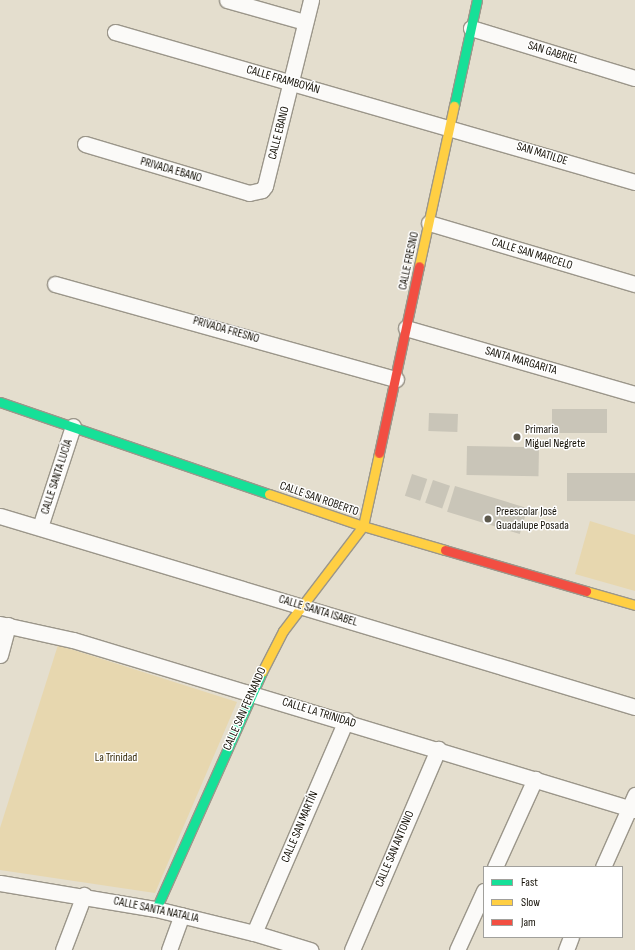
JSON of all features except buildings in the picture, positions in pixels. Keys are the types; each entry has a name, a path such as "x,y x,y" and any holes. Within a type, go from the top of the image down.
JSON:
{"street":[{"path":"227,0 305,22 311,0"},
{"name":"CALLE FRESNO","path":"363,526 477,0"},
{"name":"CALLE EBANO","path":"257,193 266,186 292,82 305,22"},
{"name":"SAN GABRIEL","path":"471,28 635,78"},
{"name":"CALLE FRAMBOYÁN","path":"115,32 450,127"},
{"name":"SAN MATILDE","path":"450,127 635,182"},
{"name":"PRIVADA EBANO","path":"85,144 249,193 257,193"},
{"name":"CALLE SAN MARCELO","path":"429,223 635,284"},
{"name":"PRIVADA FRESNO","path":"55,284 396,379"},
{"name":"SANTA MARGARITA","path":"406,328 635,394"},
{"name":"CALLE SAN ROBERTO","path":"0,402 363,526 635,606"},
{"name":"CALLE SANTA LUCÍA","path":"40,527 73,426"},
{"name":"CALLE SANTA ISABEL","path":"0,516 635,707"},
{"name":"CALLE SAN FERNANDO","path":"156,909 252,693 277,643 302,606 363,526"},
{"path":"0,655 4,625"},
{"name":"CALLE LA TRINIDAD","path":"4,625 73,640 346,720 535,779 633,804"},
{"name":"CALLE SAN MARTÍN","path":"254,933 346,720"},
{"name":"CALLE SAN ANTONIO","path":"352,950 438,749"},
{"path":"495,866 535,779"},
{"path":"603,866 633,804"},
{"name":"CALLE SANTA NATALIA","path":"0,883 84,895 156,909 254,933 272,944 310,950"},
{"path":"457,950 483,893"},
{"path":"62,950 84,895"},
{"path":"169,950 182,915"},
{"path":"566,950 572,938"}],"green space":[{"path":"590,521 635,535 635,591 575,574"},
{"name":"La Trinidad","path":"58,645 237,702 155,893 0,870 0,828"}],"traffic: fast":[{"path":"454,106 477,0"},
{"path":"0,402 269,494"},
{"path":"156,909 262,672"}],"traffic: slow":[{"path":"419,266 454,106"},
{"path":"262,672 283,631 363,526 379,453"},
{"path":"269,494 363,526 445,550"},
{"path":"586,591 635,605"}],"traffic: jam":[{"path":"379,453 419,266"},
{"path":"445,550 586,591"}],"place":[{"name":"Primaria Miguel Negrete","path":"517,437"},
{"name":"Preescolar José Guadalupe Posada","path":"488,519"}]}
